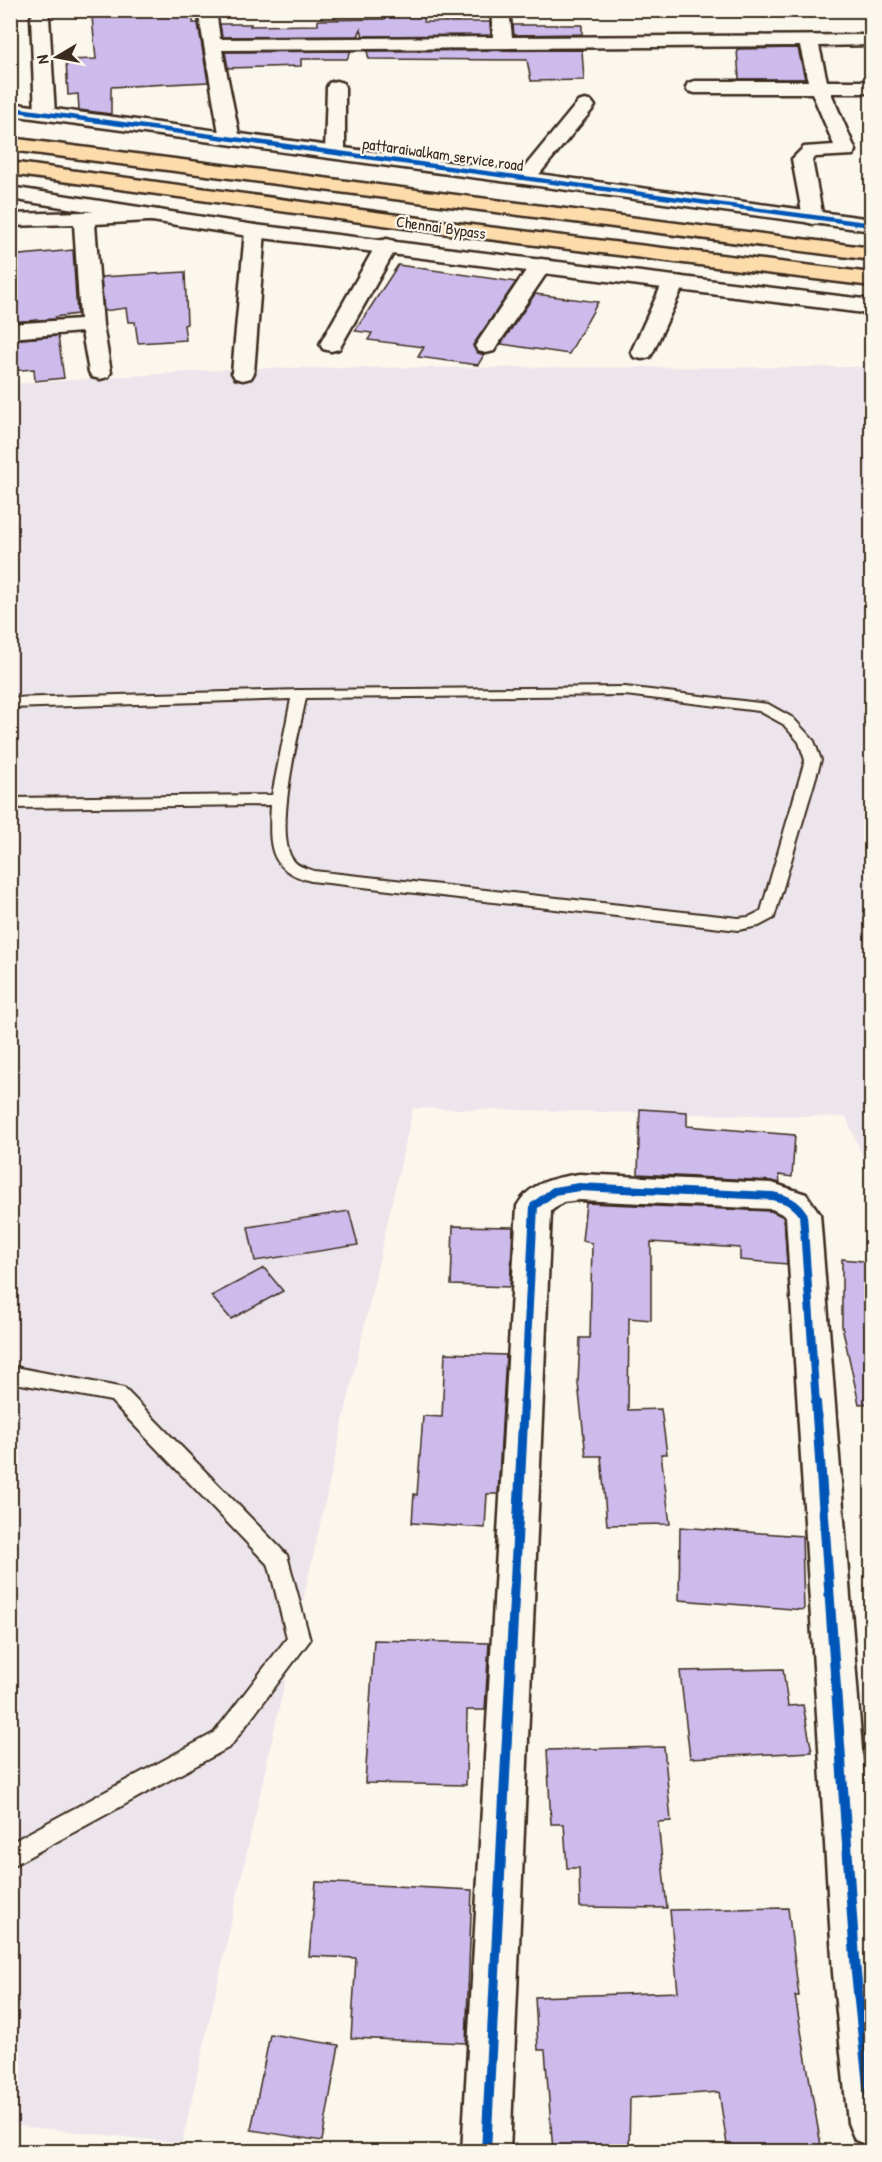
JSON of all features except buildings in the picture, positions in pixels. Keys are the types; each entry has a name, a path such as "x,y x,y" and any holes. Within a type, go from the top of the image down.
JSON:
{"highway":[{"name":"Chennai Bypass","path":"10,144 872,254"},
{"name":"Chennai Bypass","path":"10,168 459,230 872,280"}],"street":[{"path":"207,10 230,139"},
{"path":"500,10 503,42"},
{"path":"40,17 45,114"},
{"path":"808,40 819,87 854,151 811,151 802,159 813,218"},
{"path":"212,45 872,40"},
{"path":"335,153 336,87"},
{"path":"695,87 872,87"},
{"path":"525,179 585,106"},
{"name":"pattaraiwalkam service road","path":"10,109 872,225"},
{"path":"10,193 255,231 387,245 872,307"},
{"path":"10,220 159,216"},
{"path":"84,218 92,325 100,372"},
{"path":"243,373 255,231"},
{"path":"331,344 387,245"},
{"path":"486,346 541,265"},
{"path":"642,352 674,282"},
{"path":"10,331 92,325"},
{"path":"486,2151 534,1206 554,1191 579,1187 772,1196 797,1203 803,1214 863,1973 872,2123"}],"lane":[{"path":"10,703 299,694 625,692 763,707 788,721 806,741 813,760 768,914 753,922 738,924 311,876 290,868 279,849 279,800 299,694"},
{"path":"10,803 279,800"},
{"path":"10,1374 117,1394 279,1562 299,1640 222,1740 10,1856"}],"shaded area":[{"path":"871,367 871,1177 846,1117 413,1108 182,2143 11,2125 11,384 248,368"}],"cycle path":[{"path":"10,109 872,225"},
{"path":"486,2152 534,1206 554,1191 579,1187 772,1196 790,1201 803,1214 856,1973 872,2123"}]}
